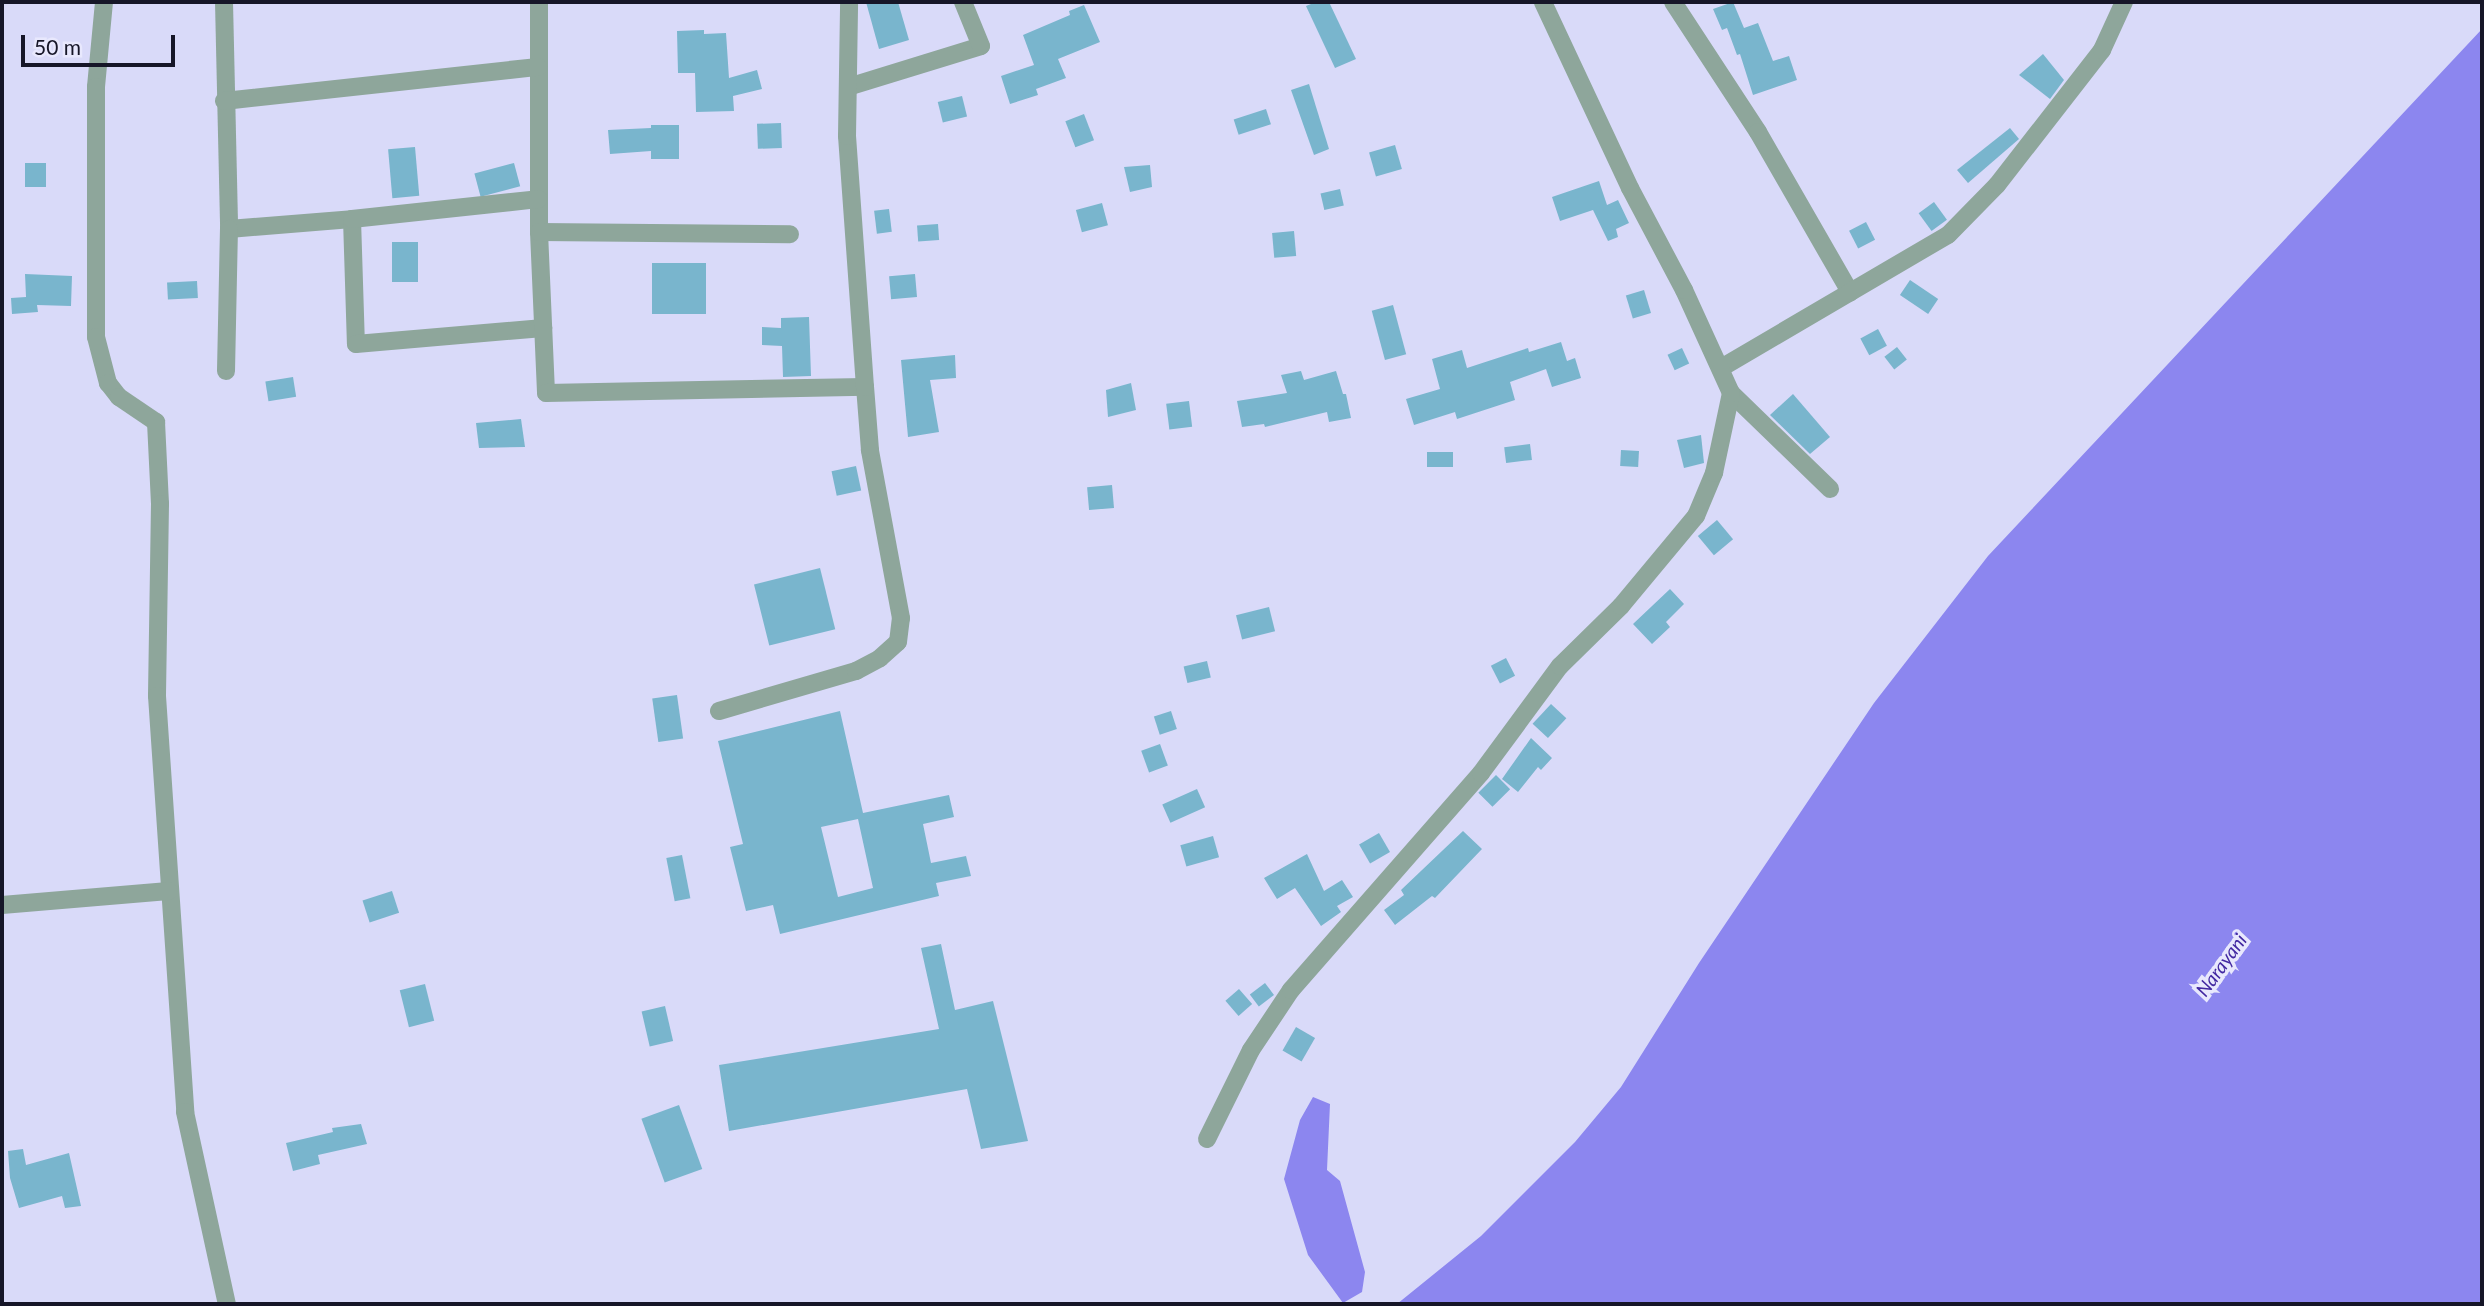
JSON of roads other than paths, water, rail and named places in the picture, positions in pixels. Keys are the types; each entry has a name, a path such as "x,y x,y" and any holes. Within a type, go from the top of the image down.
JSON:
{"street":[{"path":"104,2 96,87 96,337 108,383 119,397 156,422 160,504 157,696 184,1112 227,1304"},
{"path":"224,2 224,101 229,229 226,371"},
{"path":"539,2 538,199 546,393 865,387"},
{"path":"719,711 856,671 880,659 898,642 901,618 870,450 865,387 847,136 849,2"},
{"path":"848,87 981,46 963,2"},
{"path":"1543,2 1630,188 1731,393 1830,489"},
{"path":"1673,2 1758,132 1850,292"},
{"path":"1721,368 1948,235 1997,185 2102,50 2124,2"},
{"path":"224,101 538,66"},
{"path":"229,229 538,199"},
{"path":"352,219 356,344 543,328"},
{"path":"539,232 790,234"},
{"path":"1207,1139 1251,1050 1291,990 1481,773 1560,666 1621,606 1696,516 1714,473 1731,393"},
{"path":"2,905 168,891"}],"water":[{"name":"Narayani","path":"2482,29 2482,1304 1397,1304 1481,1236 1575,1142 1621,1087 1699,963 1874,703 1988,556"},
{"path":"1313,1097 1330,1104 1327,1170 1340,1181 1365,1272 1362,1292 1343,1303 1308,1255 1284,1179 1300,1120"}]}
